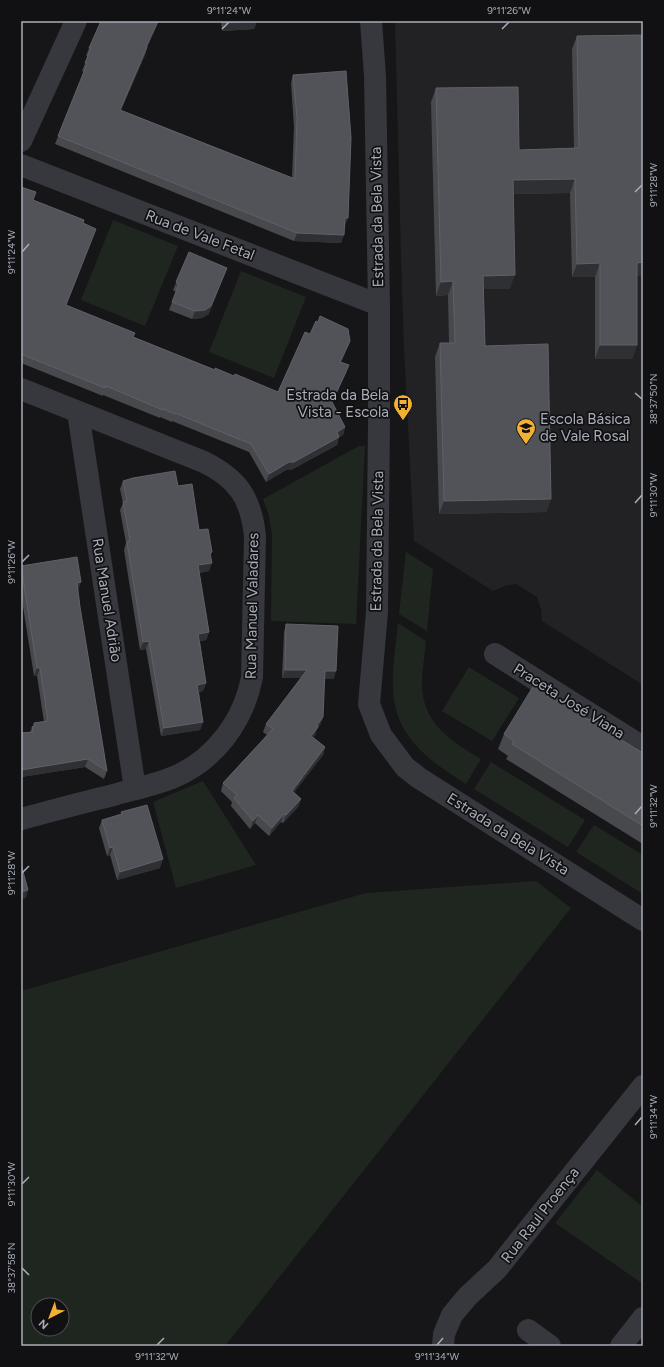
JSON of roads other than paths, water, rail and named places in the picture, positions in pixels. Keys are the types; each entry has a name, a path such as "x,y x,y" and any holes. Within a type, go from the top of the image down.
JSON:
{"street":[{"path":"21,141 76,21"},
{"name":"Estrada da Bela Vista","path":"371,21 376,76 379,305 376,612 368,704 381,735 405,767 419,778 643,920"},
{"name":"Rua de Vale Fetal","path":"21,165 379,305"},
{"name":"Rua Manuel Valadares","path":"21,389 219,469 232,480 242,492 250,507 255,536 252,677 249,693 243,708 234,725 224,739 209,755 194,767 174,777 135,789 21,819"},
{"name":"Rua Manuel Adrião","path":"78,412 135,789"},
{"name":"Praceta José Viana","path":"495,654 643,747"},
{"name":"Rua Raul Proença","path":"443,1346 444,1334 452,1315 467,1297 498,1269 643,1086"},
{"path":"621,1346 643,1318"},
{"path":"528,1330 550,1346"}],"place":[{"name":"Estrada da Bela Vista - Escola","path":"403,421"},
{"name":"Escola Básica de Vale Rosal","path":"526,445"}]}
